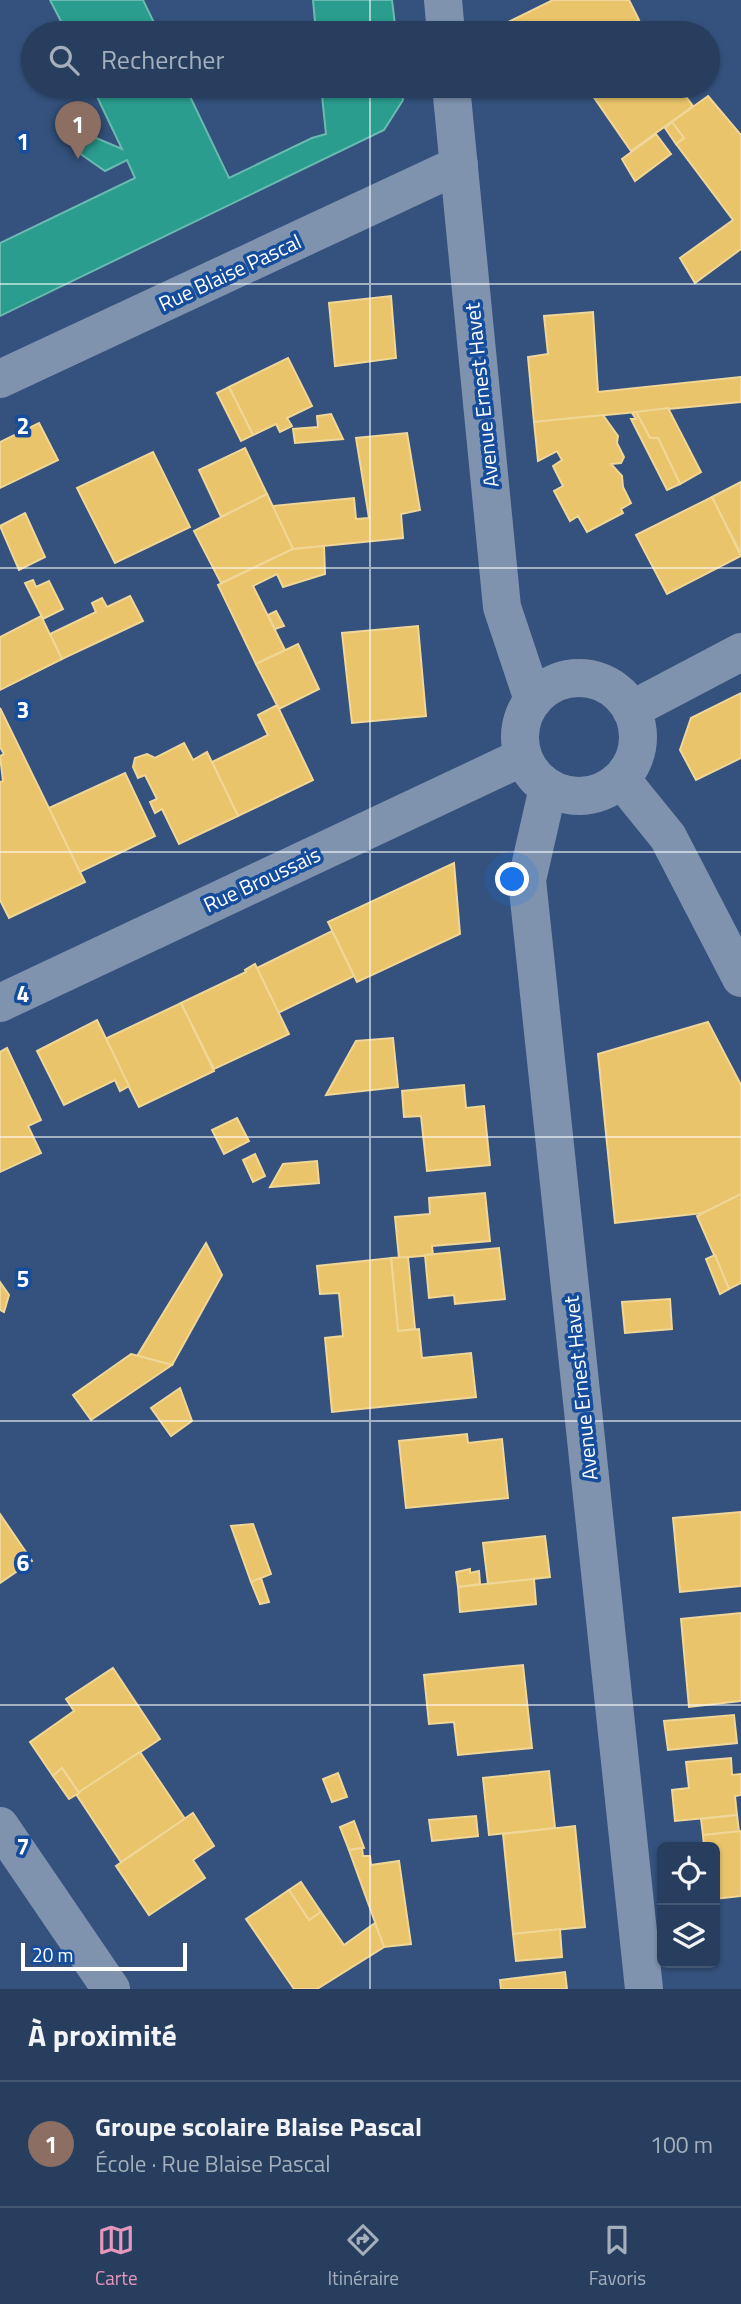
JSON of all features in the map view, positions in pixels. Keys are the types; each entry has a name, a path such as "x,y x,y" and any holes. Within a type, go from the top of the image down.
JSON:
{"street":[{"path":"443,0 445,21"},
{"name":"Avenue Ernest Havet","path":"452,98 502,607 533,700"},
{"name":"Rue Blaise Pascal","path":"0,379 459,165"},
{"path":"631,710 741,652"},
{"path":"568,679 586,679 605,684 620,695 631,710 637,727 638,746 632,764 621,779 606,790 588,795 567,795 548,788 533,775 523,757 519,737 523,717 533,700 549,687 568,679"},
{"name":"Rue Broussais","path":"0,1003 523,757"},
{"path":"621,779 668,837 741,978"},
{"name":"Avenue Ernest Havet","path":"548,788 527,880 644,1989"},
{"path":"0,1826 111,1989"}],"building: Logements":[{"path":"553,0 629,0 639,20 637,21 510,21"},
{"path":"594,98 687,98 693,106 631,151"},
{"path":"705,98 710,98 741,135 741,249 695,283 680,258 733,220 676,144 684,138 672,122"},
{"path":"672,122 684,138 676,144 665,128"},
{"path":"656,134 671,154 635,181 622,159"},
{"path":"391,296 396,358 335,366 329,303"},
{"path":"593,312 598,392 741,377 741,402 534,422 528,357 548,354 544,316"},
{"path":"288,358 312,406 287,418 292,426 280,432 276,424 253,435 229,387"},
{"path":"229,387 253,435 241,441 217,393"},
{"path":"668,408 701,472 680,484 658,438 650,438 636,412"},
{"path":"636,412 650,438 658,438 680,484 667,490 631,419 636,419 632,413"},
{"path":"331,414 343,439 295,443 293,429 318,427 317,416"},
{"path":"603,415 618,436 617,443 624,457 621,463 611,464 622,476 623,487 631,503 621,509 623,513 587,532 578,516 570,521 554,491 563,486 553,466 562,460 557,451 538,461 534,422"},
{"path":"39,423 58,460 0,488 0,442"},
{"path":"407,433 420,510 401,514 403,538 293,549 272,506 354,498 356,519 369,518 356,438"},
{"path":"245,448 267,494 221,517 199,470"},
{"path":"153,452 190,527 115,563 77,488"},
{"path":"741,482 741,554 712,497"},
{"path":"267,494 293,549 221,583 194,531"},
{"path":"712,497 741,556 667,594 636,535"},
{"path":"25,513 45,557 19,570 0,526"},
{"path":"324,546 325,574 283,587 277,574 253,586 285,650 256,664 218,585 293,549"},
{"path":"33,580 36,587 49,581 63,609 43,619 25,583"},
{"path":"130,596 143,621 62,659 50,634 96,612 92,603 102,598 107,607"},
{"path":"276,611 284,626 275,629 268,615"},
{"path":"41,616 62,659 0,690 0,637"},
{"path":"418,626 426,716 352,723 342,633"},
{"path":"298,644 319,689 279,709 256,664"},
{"path":"741,693 741,758 696,780 680,750 691,718"},
{"path":"277,705 313,780 238,816 212,762 268,735 258,715"},
{"path":"0,708 85,882 9,918 0,900 0,782 3,781 0,756 4,754 0,747"},
{"path":"184,743 193,760 207,752 238,816 179,844 162,809 155,813 150,802 157,799 145,775 138,778 133,767 135,758 147,754 155,758"},
{"path":"125,773 155,836 80,872 49,808"},
{"path":"454,863 460,934 357,982 328,922"},
{"path":"332,931 354,976 278,1013 257,968"},
{"path":"255,964 289,1034 214,1069 181,1003 246,972 245,970"},
{"path":"181,1003 214,1071 139,1107 105,1039"},
{"path":"97,1020 129,1086 120,1091 115,1080 64,1105 37,1051"},
{"path":"708,1022 741,1085 741,1194 703,1213 615,1223 598,1054"},
{"path":"393,1038 398,1087 326,1095 356,1041"},
{"path":"7,1048 41,1120 28,1126 41,1153 0,1172 0,1052"},
{"path":"464,1085 466,1108 484,1106 490,1165 427,1171 421,1116 404,1117 402,1091"},
{"path":"237,1118 249,1141 224,1154 212,1130"},
{"path":"255,1154 265,1176 253,1182 243,1160"},
{"path":"317,1161 319,1183 270,1187 283,1164"},
{"path":"485,1193 490,1241 432,1246 433,1255 399,1258 395,1217 430,1214 429,1198"},
{"path":"741,1194 741,1283 729,1289 697,1216"},
{"path":"206,1243 222,1275 172,1365 137,1356"},
{"path":"499,1248 505,1299 455,1304 454,1295 429,1298 425,1255"},
{"path":"715,1255 729,1289 720,1294 706,1259"},
{"path":"408,1257 415,1329 398,1331 391,1258"},
{"path":"391,1258 398,1331 419,1329 422,1358 471,1353 476,1397 332,1412 325,1338 343,1336 339,1293 320,1294 317,1266"},
{"path":"0,1282 9,1295 4,1312 0,1310"},
{"path":"670,1299 672,1329 625,1333 622,1302"},
{"path":"131,1354 172,1365 91,1420 73,1395"},
{"path":"180,1388 192,1421 171,1436 151,1408"},
{"path":"467,1434 468,1443 502,1439 508,1498 406,1508 399,1441"},
{"path":"741,1512 741,1586 680,1592 673,1518"},
{"path":"0,1514 32,1561 0,1583"},
{"path":"253,1524 271,1574 251,1582 231,1526"},
{"path":"545,1536 550,1577 488,1584 483,1543"},
{"path":"470,1569 470,1573 479,1571 480,1584 458,1587 456,1572"},
{"path":"261,1578 269,1602 260,1604 251,1582"},
{"path":"534,1579 536,1604 460,1612 458,1587"},
{"path":"741,1613 741,1701 689,1707 681,1619"},
{"path":"523,1665 532,1748 458,1755 454,1722 429,1724 424,1675"},
{"path":"113,1668 160,1739 79,1793 62,1768 53,1776 30,1742 74,1711 66,1699"},
{"path":"734,1715 737,1743 668,1750 664,1721"},
{"path":"140,1752 185,1819 121,1862 76,1794"},
{"path":"731,1758 732,1775 741,1774 741,1795 735,1796 737,1815 675,1821 672,1790 689,1788 686,1762"},
{"path":"62,1768 79,1793 69,1799 53,1776"},
{"path":"549,1771 555,1828 489,1835 483,1778"},
{"path":"338,1773 347,1797 332,1802 323,1779"},
{"path":"193,1813 214,1846 193,1860 205,1878 149,1915 116,1866"},
{"path":"737,1815 739,1832 703,1835 701,1819"},
{"path":"476,1816 478,1836 432,1841 429,1820"},
{"path":"354,1821 364,1848 349,1850 340,1827"},
{"path":"575,1826 585,1927 513,1934 503,1834"},
{"path":"741,1831 741,1896 720,1898 720,1842 704,1842 703,1835"},
{"path":"362,1848 363,1856 370,1856 371,1865 399,1861 411,1944 384,1947 349,1850"},
{"path":"301,1882 321,1912 309,1920 289,1890"},
{"path":"289,1890 309,1920 321,1912 344,1945 375,1923 384,1947 317,1989 294,1989 246,1919"},
{"path":"560,1929 562,1957 516,1961 513,1934"},
{"path":"565,1972 567,1989 501,1989 500,1980"}],"building: Écoles":[{"path":"50,0 143,0 153,21 61,21"},
{"path":"313,0 392,0 395,21 315,21"},
{"path":"98,98 191,98 229,178 312,138 326,134 322,98 403,98 384,130 0,316 0,243 135,178 127,160 105,171 75,150 69,138 94,137 122,149"}],"place":[{"name":"Groupe scolaire Blaise Pascal","path":"78,159"}]}
